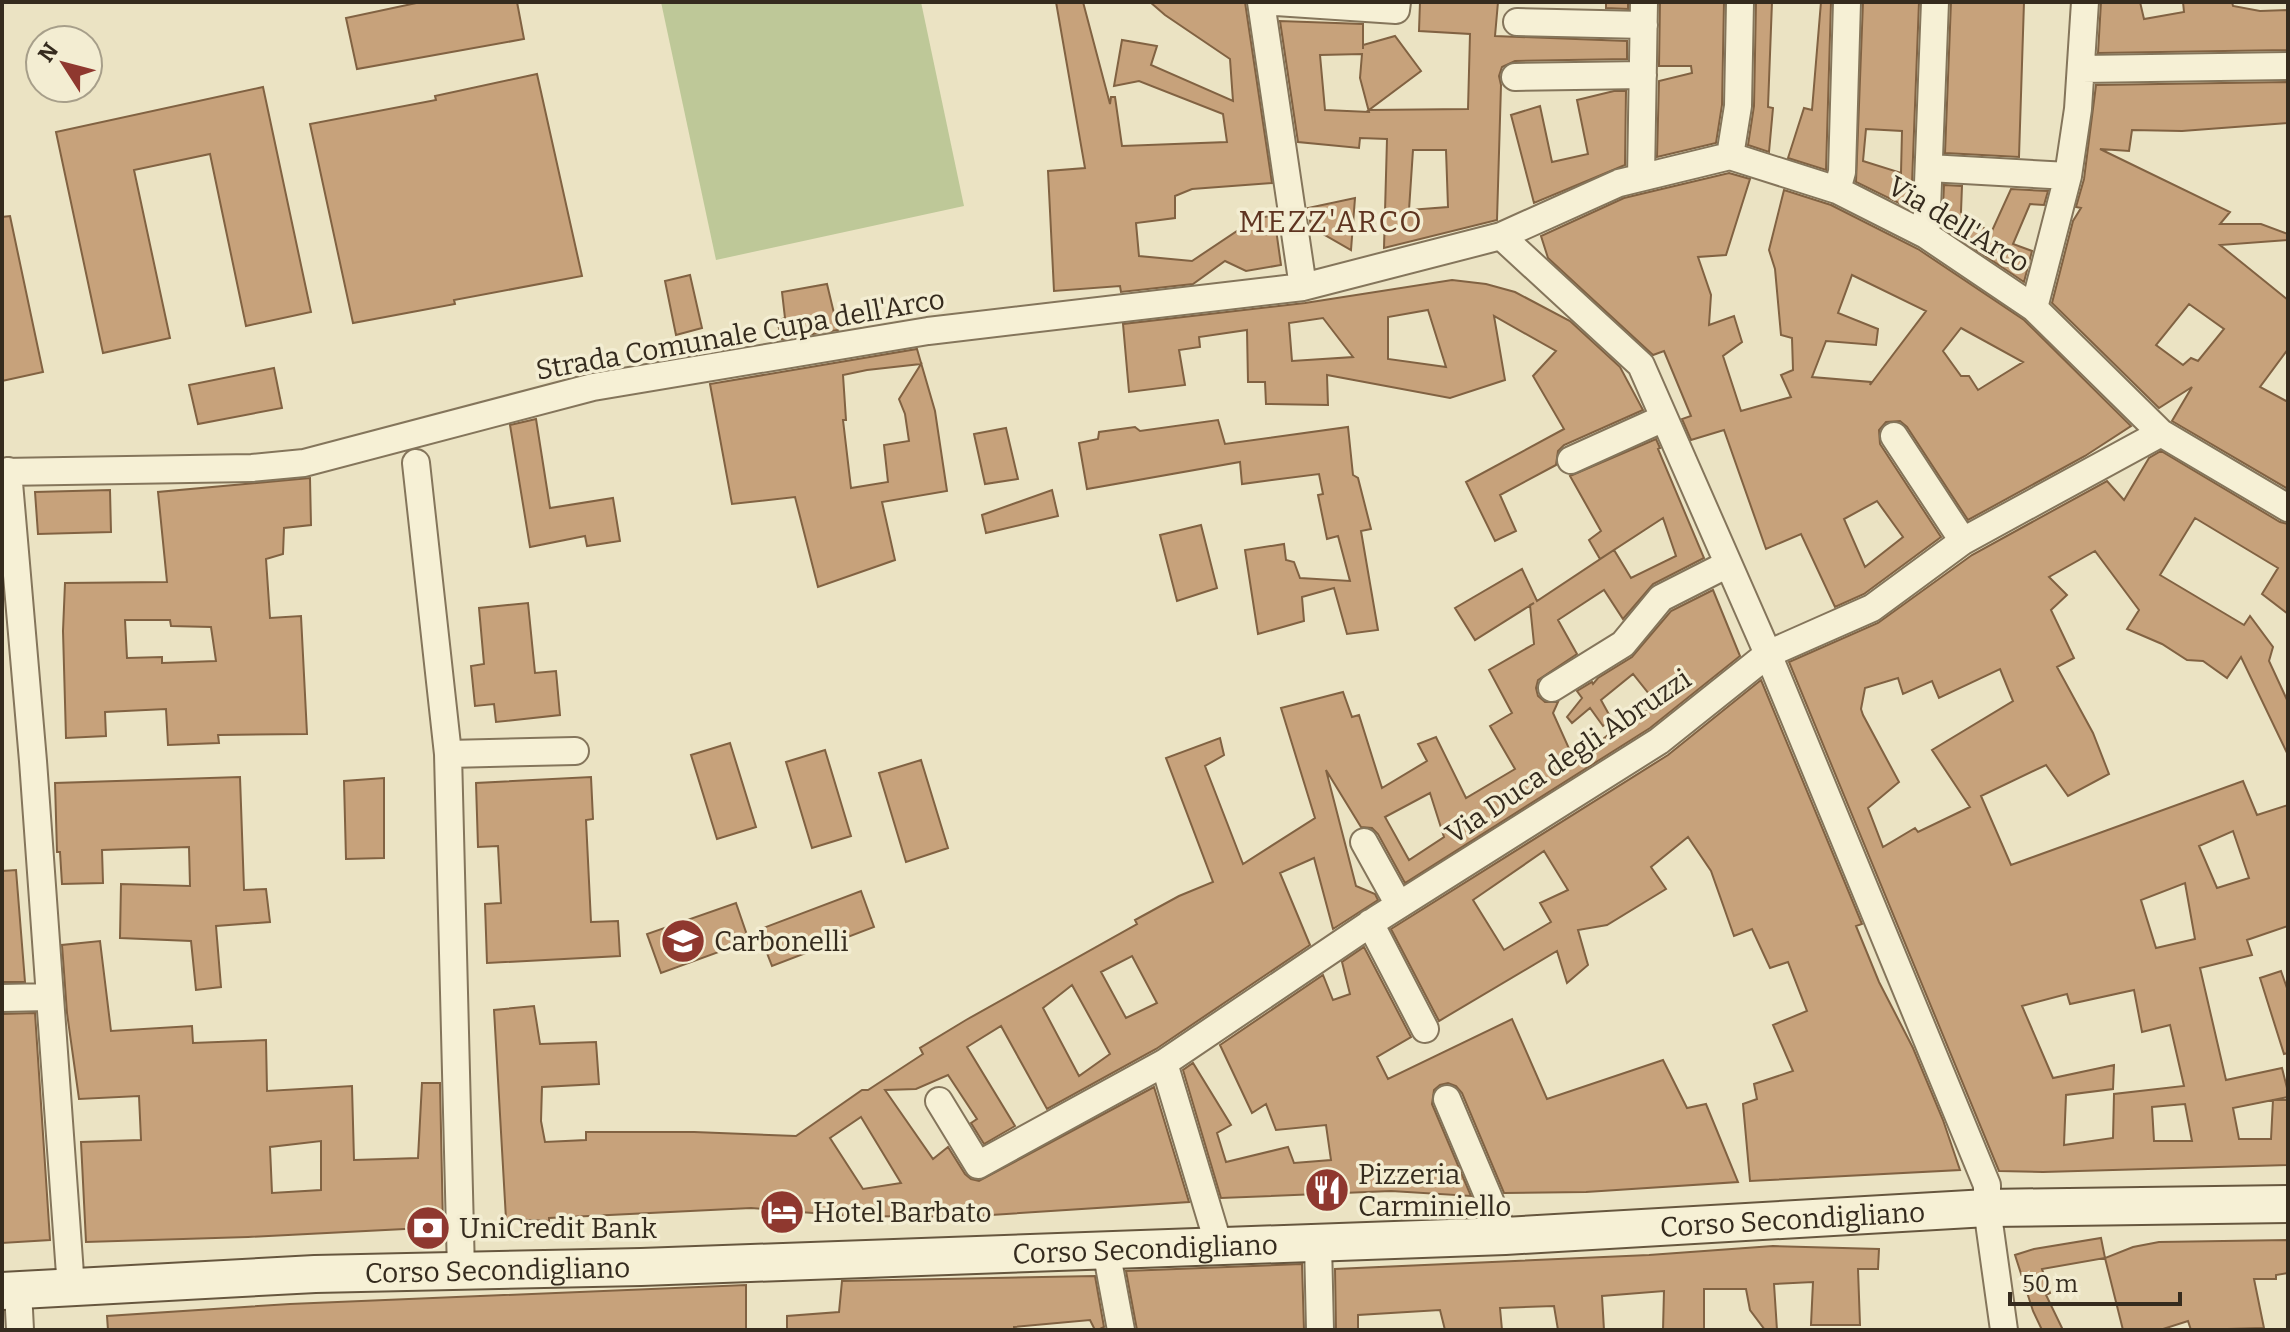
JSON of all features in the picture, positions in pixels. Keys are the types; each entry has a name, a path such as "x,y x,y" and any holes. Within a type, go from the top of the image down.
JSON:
{"main road":[{"name":"Corso Secondigliano","path":"10,1290 315,1274 655,1267 1505,1236 1987,1208 2288,1204"}],"street":[{"path":"1261,2 1303,287"},
{"path":"1276,2 1396,10 1397,2"},
{"path":"1740,2 1738,106 1730,156 1619,183 1501,236 1641,365 1768,654 1987,1185 1987,1208 2004,1330"},
{"path":"1837,190 1842,172 1847,2"},
{"path":"1926,235 1935,2"},
{"path":"2034,308 2068,176 2082,69 2085,2"},
{"path":"1517,22 1644,13 1641,177"},
{"path":"2082,69 2288,66"},
{"path":"1515,77 1643,75"},
{"name":"Via dell'Arco","path":"1730,156 1837,190 1926,235 2034,308 2161,433 2288,508"},
{"path":"1929,168 2068,176"},
{"name":"Strada Comunale Cupa dell'Arco","path":"5,471 252,468 304,463 593,387 928,331 1303,287 1501,236"},
{"path":"1571,460 1664,418"},
{"name":"Via Duca degli Abruzzi","path":"939,1101 978,1165 1164,1063 1370,923 1659,741 1768,654 1872,608 1963,541 2161,433"},
{"path":"1894,436 1963,541"},
{"path":"416,463 448,754 461,1271"},
{"path":"5,471 33,761 71,1288"},
{"path":"1552,688 1623,644 1661,598 1728,564"},
{"path":"448,754 575,751"},
{"path":"1364,842 1399,905"},
{"path":"1370,923 1425,1029"},
{"path":"2,998 49,997"},
{"path":"1164,1063 1219,1246"},
{"path":"1447,1099 1505,1236"},
{"path":"1318,1243 1320,1330"},
{"path":"1106,1250 1121,1330"},
{"path":"10,1290 20,1330"}],"green space":[{"path":"661,2 921,2 964,206 716,260"}],"building":[{"path":"421,2 517,2 524,39 357,69 346,18"},
{"path":"1056,2 1083,2 1110,104 1111,97 1115,97 1122,146 1227,142 1223,114 1139,81 1114,86 1122,40 1157,46 1151,65 1233,101 1230,59 1150,2 1245,2 1272,183 1192,189 1175,196 1175,218 1136,223 1139,256 1192,261 1255,219 1274,215 1281,265 1246,271 1225,261 1193,284 1121,292 1120,286 1054,291 1048,171 1085,168"},
{"path":"1420,2 1498,2 1495,36 1627,41 1627,59 1515,61 1502,67 1499,76 1497,220 1384,248 1387,139 1360,138 1359,148 1298,142 1280,21 1363,24 1363,45 1395,36 1421,71 1369,110 1468,109 1470,34 1419,31","holes":["1362,54 1360,78 1369,112 1325,110 1320,55","1413,150 1446,150 1448,207 1409,210"]},
{"path":"1606,2 1628,2 1628,9 1606,8"},
{"path":"1660,2 1724,2 1722,105 1716,143 1657,157 1659,81 1692,73 1691,66 1659,66"},
{"path":"1756,2 1772,2 1768,107 1773,108 1769,152 1748,145 1754,106"},
{"path":"1821,2 1831,2 1826,170 1788,158 1804,108 1812,110"},
{"path":"1863,2 1919,2 1911,209 1856,182","holes":["1866,129 1902,131 1901,173 1863,161"]},
{"path":"1951,2 2024,2 2019,157 1945,153"},
{"path":"2101,2 2140,2 2144,19 2184,12 2183,2 2232,2 2233,6 2260,11 2288,10 2288,50 2098,53"},
{"path":"537,74 582,276 353,323 310,124 436,100 435,96"},
{"path":"2288,82 2288,123 2182,131 2132,130 2129,151 2100,149 2230,212 2220,224 2261,224 2288,234 2288,240 2220,245 2288,300 2288,349 2260,387 2288,402 2288,489 2172,421 2192,387 2159,408 2052,303 2073,221 2081,208 2076,207 2084,179 2096,85","holes":["2189,304 2224,329 2198,361 2191,358 2183,365 2156,345"]},
{"path":"263,87 311,312 246,326 210,154 134,170 170,338 103,353 56,132"},
{"path":"1626,91 1625,165 1534,203 1511,115 1540,106 1552,162 1588,154 1577,100"},
{"path":"1729,173 1750,179 1726,255 1698,257 1711,295 1709,325 1734,316 1742,342 1723,356 1741,411 1791,397 1781,375 1793,370 1792,338 1781,335 1775,269 1769,250 1784,190 1831,205 1918,249 2024,320 2131,426 2085,456 1968,520 1907,427 1900,421 1886,422 1879,430 1880,444 1941,537 1864,594 1835,607 1801,534 1766,549 1724,430 1691,440 1682,419 1691,416 1664,351 1653,355 1548,258 1541,236 1624,198","holes":["1852,275 1926,311 1870,385 1871,382 1812,377 1826,341 1876,345 1878,329 1838,313","1961,328 2023,362 1978,390 1969,376 1961,376 1943,351","1877,501 1903,537 1865,567 1844,519"]},
{"path":"1944,185 1962,186 1961,212 1991,233 2011,189 2048,191 2044,205 2030,204 2013,244 2032,251 2024,282 1942,227"},
{"path":"1355,198 1351,250 1311,227 1308,208"},
{"path":"10,216 43,372 2,381 2,217"},
{"path":"690,275 702,328 676,335 665,281"},
{"path":"1452,280 1486,284 1515,292 1570,321 1620,367 1643,410 1564,445 1558,451 1556,465 1500,495 1516,531 1495,541 1466,482 1564,429 1533,376 1556,351 1494,316 1505,380 1450,398 1327,375 1328,405 1266,404 1265,382 1248,382 1247,330 1199,337 1200,347 1179,350 1185,385 1129,392 1123,324 1305,303","holes":["1428,310 1446,367 1388,359 1388,317","1323,318 1353,357 1292,361 1289,323"]},
{"path":"827,284 838,330 782,339 777,321 785,318 782,292"},
{"path":"917,349 935,411 947,491 882,502 895,560 818,587 795,497 732,504 710,384","holes":["921,364 899,399 909,441 884,445 888,482 851,488 843,420 846,420 843,375"]},
{"path":"274,368 282,408 198,424 189,385"},
{"path":"536,419 550,508 613,498 620,541 587,546 585,536 530,547 510,425"},
{"path":"1218,420 1225,444 1348,427 1353,475 1358,478 1371,529 1361,531 1378,630 1347,634 1334,588 1302,597 1304,621 1258,634 1245,550 1284,544 1286,560 1294,562 1300,578 1350,581 1338,536 1327,539 1318,495 1323,494 1319,474 1242,484 1240,462 1087,489 1079,443 1098,439 1099,432 1135,427 1140,431"},
{"path":"1006,428 1018,479 985,484 974,434"},
{"path":"1656,439 1704,558 1653,584 1623,619 1604,590 1558,620 1577,654 1538,680 1538,696 1545,702 1558,702 1553,713 1575,762 1609,734 1657,704 1633,674 1601,700 1612,720 1603,726 1590,708 1572,723 1567,717 1582,698 1577,691 1593,684 1632,657 1671,611 1713,590 1740,656 1650,728 1405,883 1378,834 1372,828 1361,827 1326,770 1356,886 1375,894 1378,900 1333,929 1314,858 1280,873 1310,945 1156,1049 1047,1109 1001,1026 967,1047 1015,1126 984,1144 971,1123 977,1119 948,1075 916,1089 885,1090 933,1159 948,1147 965,1174 979,1181 1154,1087 1189,1202 960,1217 851,1216 751,1208 549,1218 549,1221 506,1219 494,1010 534,1006 540,1044 596,1042 599,1084 542,1087 541,1121 545,1142 586,1140 586,1132 796,1136 862,1090 868,1090 923,1054 920,1048 1137,924 1135,920 1213,882 1166,758 1220,738 1224,755 1205,766 1243,864 1315,818 1281,708 1343,692 1352,717 1359,715 1382,788 1427,761 1418,744 1436,737 1466,798 1515,769 1490,726 1512,713 1489,670 1534,644 1530,605 1475,640 1455,608 1522,569 1537,601 1614,550 1631,578 1676,556 1663,518 1600,559 1589,540 1601,531 1570,476","holes":["1430,793 1444,837 1409,860 1385,817","1132,956 1157,1003 1126,1018 1101,972","1072,985 1110,1054 1079,1076 1043,1008","861,1117 901,1183 863,1189 830,1138"]},
{"path":"2161,451 2288,524 2288,614 2262,594 2278,568 2195,518 2160,575 2244,625 2250,616 2273,647 2269,661 2288,702 2288,755 2241,657 2227,678 2203,661 2187,660 2162,644 2127,629 2139,610 2095,551 2049,577 2067,595 2051,610 2074,658 2057,667 2093,733 2109,774 2068,796 2046,765 1981,796 2011,865 2243,781 2257,815 2288,805 2288,926 2247,940 2252,955 2200,968 2226,1080 2282,1068 2288,1097 2273,1100 2288,1100 2288,1165 1999,1171 1789,662 1878,623 1972,555 2107,481 2124,500 2149,458","holes":["2000,669 2013,701 1932,750 1970,807 1918,832 1915,828 1883,847 1868,808 1899,782 1863,715 1861,709 1865,688 1898,678 1903,694 1932,681 1939,698","2233,831 2249,878 2217,888 2199,846","2185,883 2195,939 2156,948 2141,900","2134,990 2142,1032 2170,1025 2184,1086 2114,1094 2113,1138 2064,1145 2066,1095 2113,1089 2114,1065 2053,1078 2022,1006 2067,994 2070,1004","2273,1100 2271,1139 2239,1139 2233,1108","2185,1104 2192,1141 2154,1141 2152,1107"]},
{"path":"310,478 311,525 284,528 283,554 266,559 270,618 301,616 307,734 218,735 219,743 168,745 166,709 105,712 106,736 66,738 65,583 167,582 158,492","holes":["125,620 170,620 171,626 211,627 216,661 162,663 162,657 127,658"]},
{"path":"110,490 111,532 38,534 35,492"},
{"path":"1052,490 1058,516 986,533 982,515"},
{"path":"1201,525 1217,588 1177,601 1160,535"},
{"path":"528,603 535,673 556,671 560,715 496,722 494,704 475,706 471,666 484,664 479,608"},
{"path":"1761,680 1862,924 1856,926 1879,982 1913,1048 1960,1170 1750,1181 1743,1104 1757,1099 1754,1084 1793,1071 1773,1025 1807,1011 1788,962 1770,968 1752,929 1734,936 1711,871 1688,837 1651,867 1666,889 1607,925 1578,930 1588,965 1567,983 1557,951 1439,1021 1391,929 1668,755","holes":["1544,851 1568,890 1540,903 1551,922 1504,950 1473,900"]},
{"path":"730,743 756,827 717,839 691,755"},
{"path":"825,750 851,836 812,848 786,762"},
{"path":"921,760 948,848 906,862 879,773"},
{"path":"240,777 244,890 266,889 270,922 216,926 221,987 196,990 191,941 120,938 121,884 190,886 189,847 102,850 103,883 62,884 60,852 57,852 55,783"},
{"path":"591,777 593,819 586,820 591,922 618,921 620,956 487,963 485,904 501,903 498,846 478,847 476,783"},
{"path":"384,778 384,858 346,859 344,781"},
{"path":"16,870 25,982 2,982 2,871"},
{"path":"861,891 874,927 772,966 758,930"},
{"path":"736,903 749,941 661,973 647,934"},
{"path":"100,941 111,1031 192,1026 193,1043 266,1040 267,1091 352,1086 354,1160 418,1158 422,1083 440,1083 443,1227 86,1242 81,1142 141,1140 139,1096 79,1099 67,1013 62,945","holes":["321,1141 321,1190 272,1193 270,1147"]},
{"path":"1364,947 1411,1037 1377,1057 1388,1079 1512,1019 1547,1099 1663,1060 1687,1108 1706,1104 1738,1182 1586,1192 1504,1193 1462,1093 1448,1083 1434,1090 1432,1104 1471,1196 1391,1191 1221,1198 1183,1070 1193,1063 1231,1125 1217,1133 1226,1162 1288,1147 1294,1163 1331,1160 1326,1125 1276,1130 1266,1104 1252,1113 1220,1045 1323,975 1333,1000 1350,994 1342,962"},
{"path":"2281,971 2288,991 2288,1053 2284,1054 2260,978"},
{"path":"35,1013 50,1240 2,1243 2,1014"},
{"path":"2101,1238 2105,1258 2042,1269 2050,1293 2046,1295 2063,1330 2042,1330 2015,1255"},
{"path":"2288,1240 2288,1273 2276,1275 2276,1279 2254,1279 2264,1328 2191,1330 2188,1321 2160,1330 2123,1330 2105,1258 2133,1247 2159,1242"},
{"path":"1773,1246 1879,1249 1878,1269 1858,1269 1860,1325 1811,1325 1813,1282 1774,1284 1777,1330 1765,1330 1750,1310 1746,1289 1704,1289 1704,1330 1663,1330 1664,1291 1602,1296 1604,1330 1558,1330 1554,1306 1500,1308 1502,1330 1445,1330 1440,1310 1358,1315 1358,1330 1336,1330 1335,1269 1649,1255"},
{"path":"1302,1264 1304,1330 1137,1330 1126,1271"},
{"path":"1095,1276 1104,1327 1098,1330 1090,1320 1014,1327 1014,1330 787,1330 787,1316 839,1312 842,1281"},
{"path":"746,1285 746,1330 108,1330 107,1316 290,1304"}],"place":[{"name":"Carbonelli","path":"683,941"},
{"name":"Pizzeria Carminiello","path":"1327,1190"},
{"name":"Hotel Barbato","path":"782,1212"},
{"name":"UniCredit Bank","path":"428,1228"}],"district":[{"name":"MEZZ'ARCO","path":"1331,222"}]}
